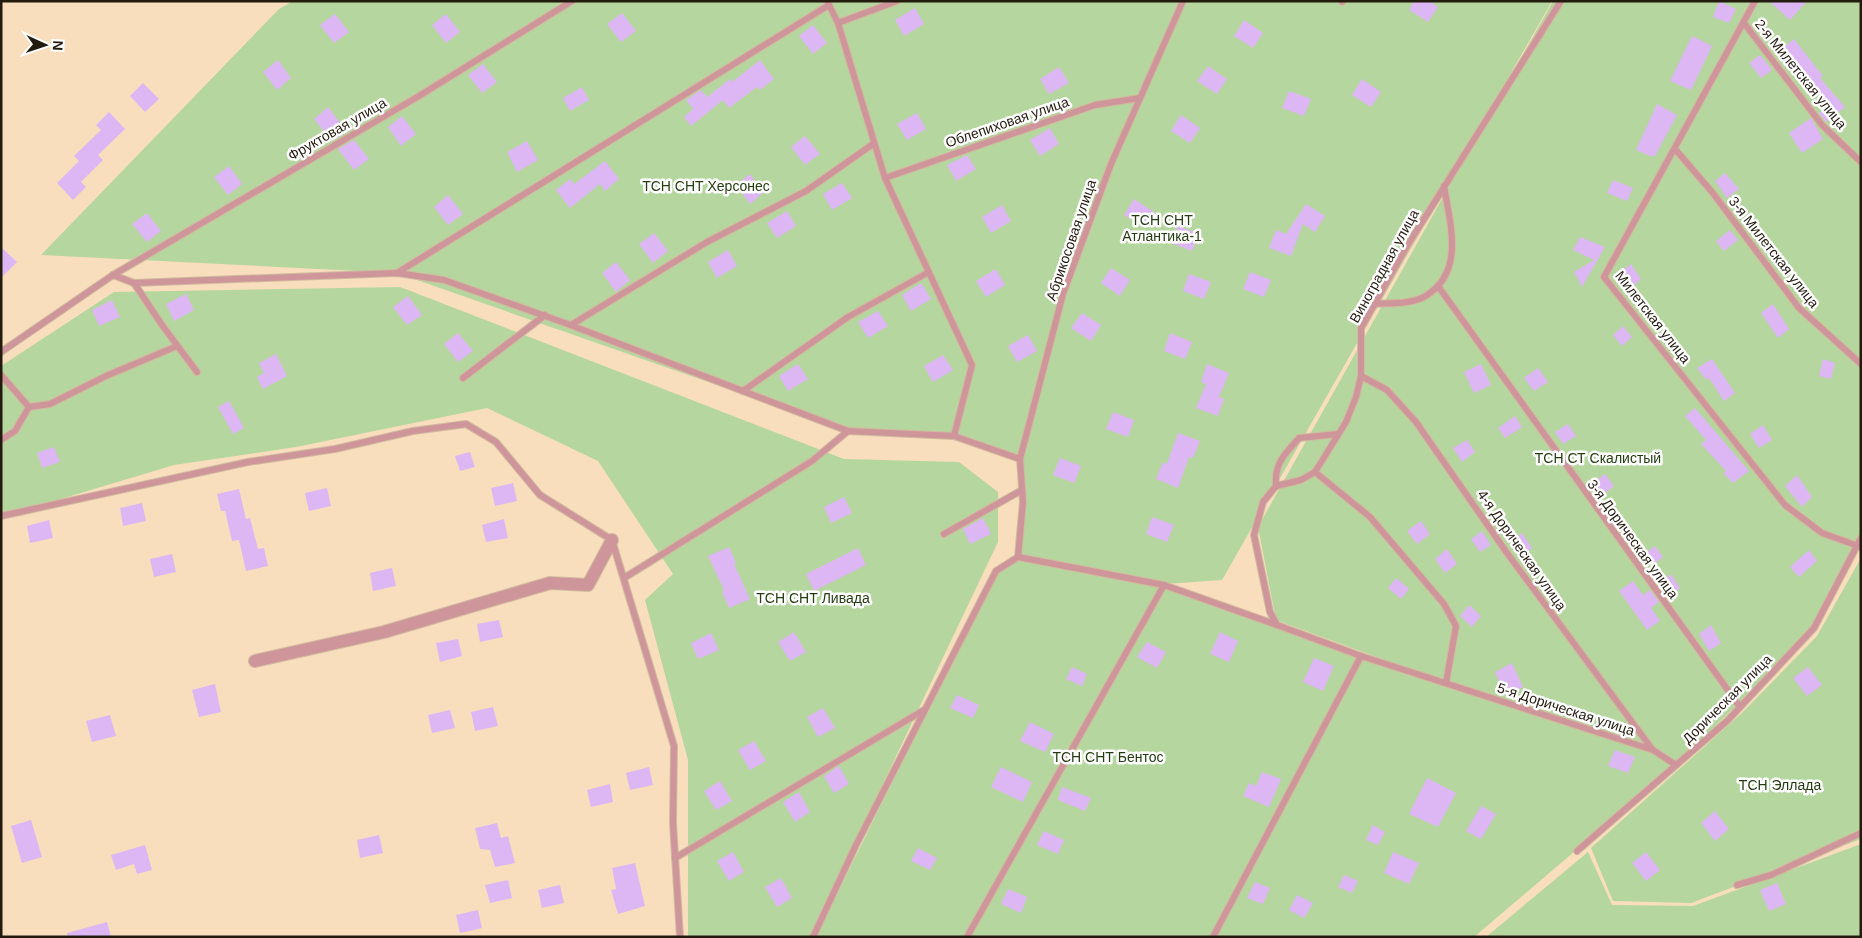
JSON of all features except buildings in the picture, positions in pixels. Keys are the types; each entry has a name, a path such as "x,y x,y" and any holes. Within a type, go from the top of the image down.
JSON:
{"street":[{"path":"255,661 384,632 550,583 588,586 612,540"}],"lane":[{"name":"Фруктовая улица","path":"1,352 113,275 419,96 572,1"},
{"path":"838,23 897,1"},
{"name":"Абрикосовая улица","path":"1018,557 1022,490 1020,459 1063,294 1111,164 1183,1"},
{"name":"Виноградная улица","path":"1315,472 1350,413 1361,376 1361,328 1444,186 1561,1"},
{"name":"Милетская улица","path":"1755,1 1604,277 1785,505 1822,533 1860,543"},
{"path":"397,273 828,3 838,23 873,144 885,178 972,365 954,436"},
{"name":"2-я Милетская улица","path":"1744,23 1822,125 1861,162"},
{"name":"Облепиховая улица","path":"885,178 1095,105 1140,98"},
{"path":"571,325 707,242 806,190 873,144"},
{"name":"3-я Милетская улица","path":"1675,149 1712,192 1799,308 1861,364"},
{"path":"1374,304 1423,298 1438,286 1448,272 1453,255 1452,233 1444,186"},
{"path":"743,391 848,317 929,272"},
{"path":"113,275 134,283 397,273 444,280 545,315 848,431 954,436 1020,459"},
{"path":"134,283 197,372"},
{"name":"3-я Дорическая улица","path":"1438,286 1546,439 1740,706"},
{"path":"463,378 545,315"},
{"path":"29,407 50,404 106,376 177,346"},
{"path":"1,375 29,407"},
{"name":"4-я Дорическая улица","path":"1361,376 1387,390 1416,422 1507,553 1652,750"},
{"path":"1,440 15,431 29,407"},
{"path":"1,516 248,462 335,449 413,431 466,424 496,442 540,495 612,540 674,746 675,858 680,937"},
{"path":"624,578 812,461 848,431"},
{"path":"1276,486 1275,471 1284,455 1299,438 1338,434"},
{"path":"813,937 856,845 996,571 1018,557 1164,585 1360,656 1446,683 1456,626 1444,604 1370,517 1315,472 1301,480 1276,486 1263,502 1254,535 1270,612 1277,625"},
{"path":"944,534 1022,490"},
{"name":"Дорическая улица","path":"1578,851 1740,706 1814,628 1860,543"},
{"path":"967,937 1164,585"},
{"path":"1213,937 1360,656"},
{"name":"5-я Дорическая улица","path":"1446,683 1652,750 1676,765"},
{"path":"675,858 925,710"},
{"path":"1737,885 1771,875 1861,833"}],"green space":[{"path":"293,1 1552,1 1222,580 1165,584 1561,725 1276,620 1258,527 1553,1 1861,1 1861,539 1814,628 1676,765 1474,937 816,937 996,571 1018,557 1020,459 954,436 848,431 397,273 41,255 279,9"},
{"name":"ТСН СНТ Ливада","path":"400,287 844,459 959,462 998,492 998,542 810,937 688,937 688,760 645,600 673,574 598,461 487,408 296,447 174,465 1,517 1,366 114,292"},
{"name":"ТСН Эллада","path":"1861,558 1861,839 1691,903 1613,901 1591,848 1742,713 1817,636"},
{"path":"1861,844 1861,937 1486,937 1588,852 1612,905 1693,906"}],"park label":[{"name":"ТСН СНТ Херсонес","path":"706,186"},
{"name":"ТСН СНТ Атлантика-1","path":"1162,228"},
{"name":"ТСН СТ Скалистый","path":"1598,458"},
{"name":"ТСН СНТ Бентос","path":"1108,757"}]}
